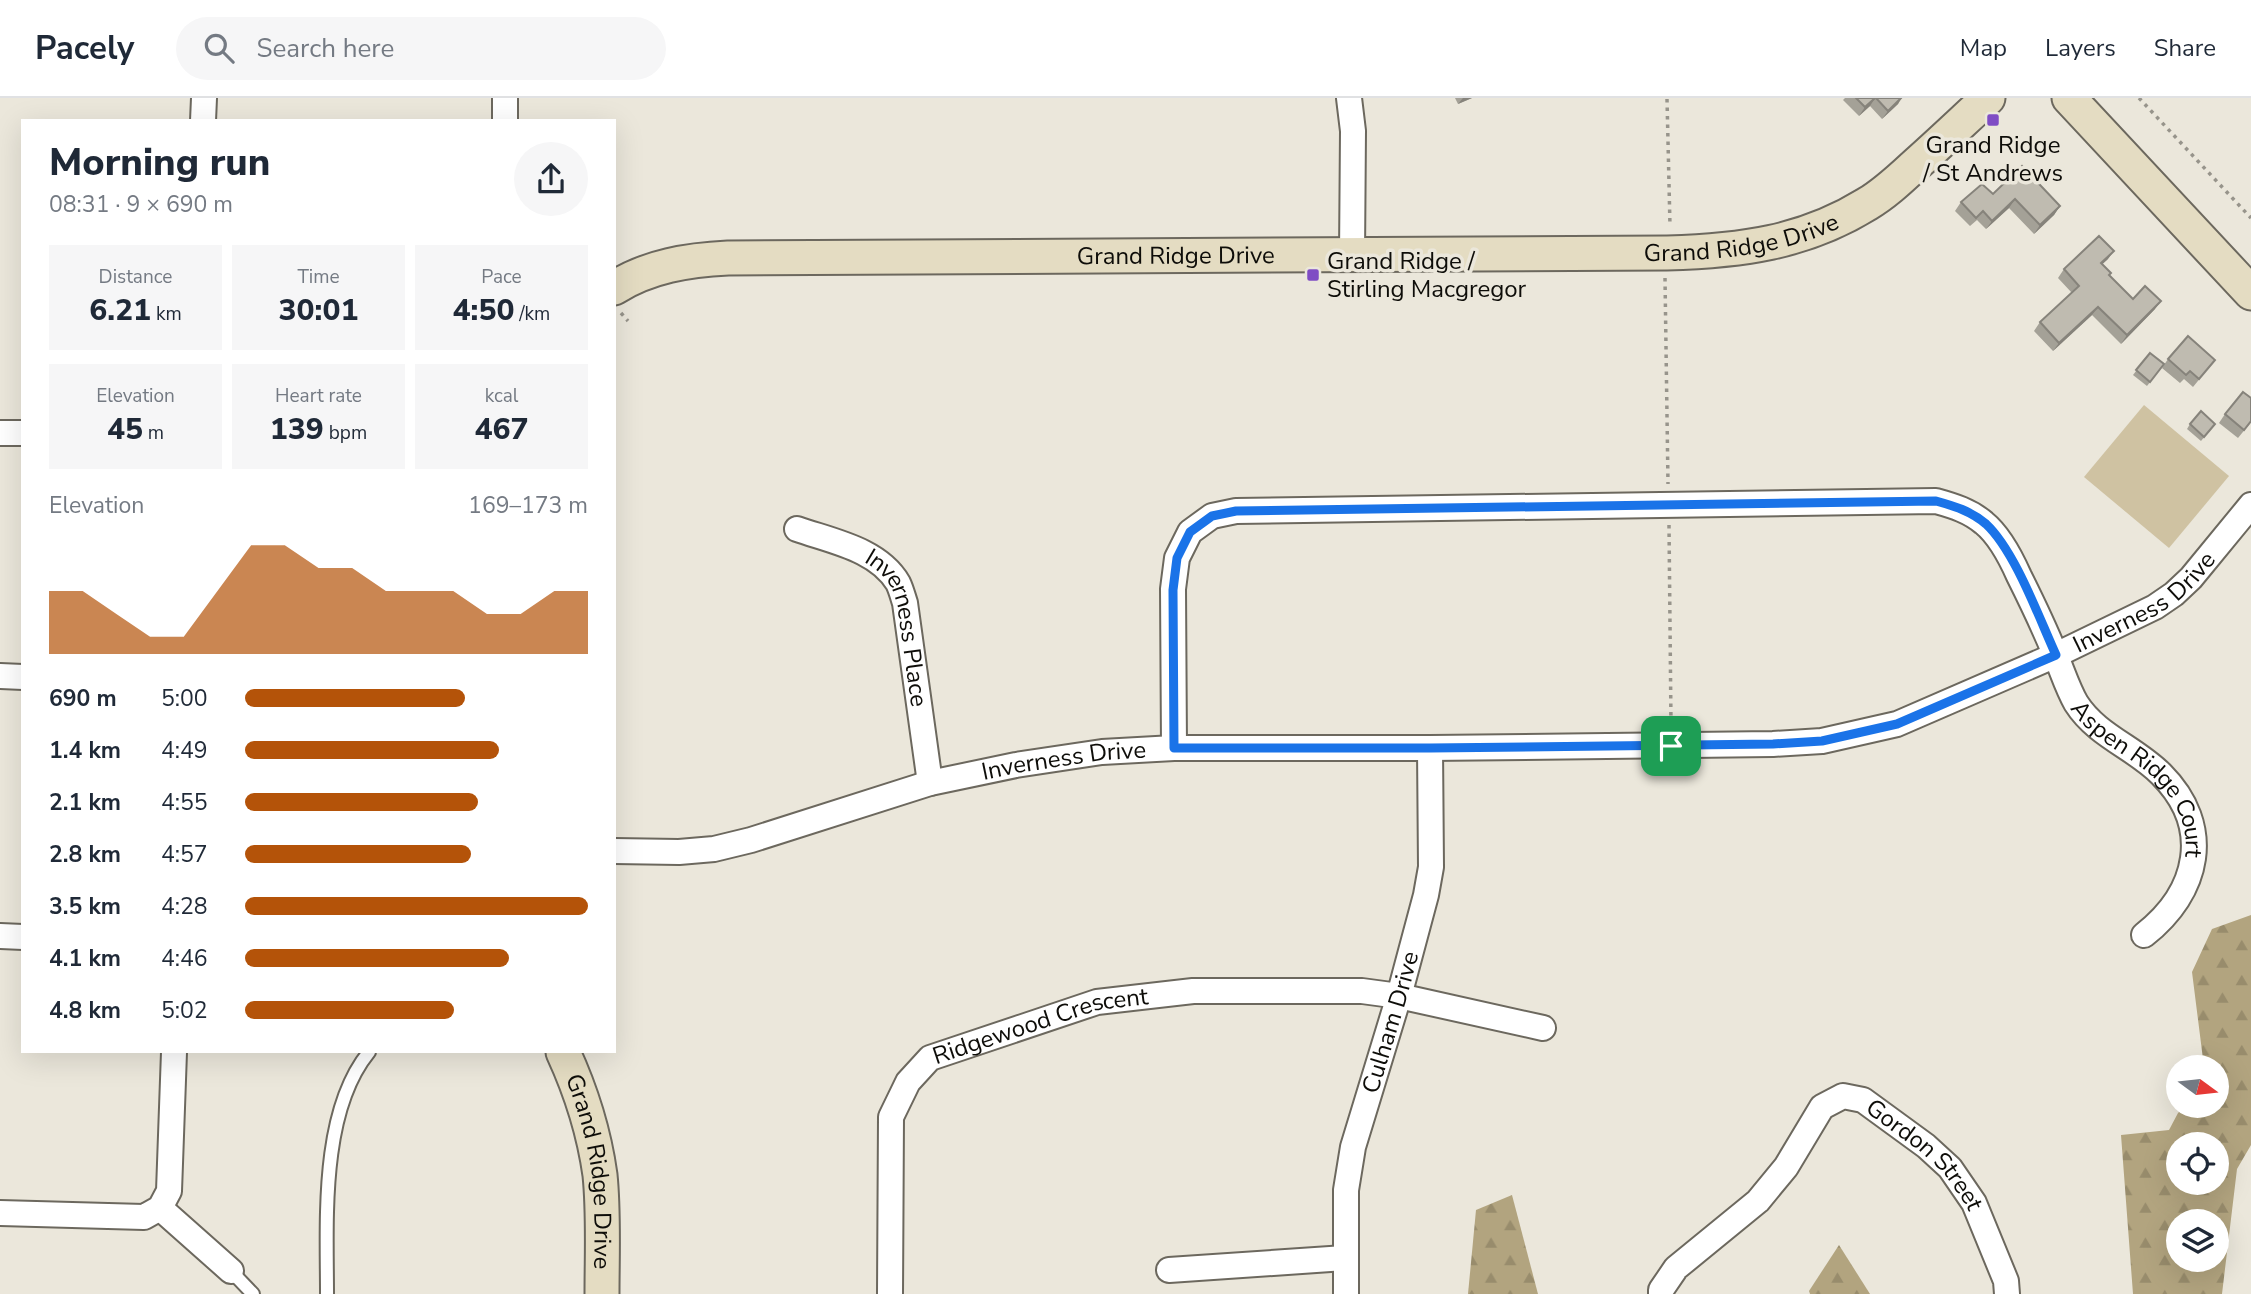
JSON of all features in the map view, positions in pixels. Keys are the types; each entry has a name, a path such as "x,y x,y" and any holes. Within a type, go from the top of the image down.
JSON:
{"street":[{"path":"203,119 204,98"},
{"path":"505,98 505,119"},
{"path":"1349,98 1353,131 1352,255"},
{"name":"Grand Ridge Drive","path":"616,287 665,265 696,259 1667,253 1754,247 1792,239 1868,204 1988,98"},
{"path":"2069,98 2251,293"},
{"path":"0,432 21,433"},
{"name":"Aspen Ridge Court","path":"1174,748 1173,590 1177,558 1190,532 1212,516 1236,511 1936,501 1963,509 1986,524 2009,554 2056,655 2066,683 2085,714 2096,727 2161,774 2181,801 2190,822 2194,863 2188,882 2176,903 2161,922 2144,935"},
{"name":"Inverness Drive","path":"616,851 679,852 714,849 751,840 930,783 1016,765 1102,752 1174,748 1671,746 1822,741 1866,732 1897,724 2056,655 2155,607 2191,578 2251,505"},
{"name":"Inverness Place","path":"797,529 865,553 886,567 898,584 905,603 930,783"},
{"path":"0,676 21,677"},
{"name":"Culham Drive","path":"1346,1294 1346,1190 1353,1147 1399,996 1431,867 1430,748"},
{"path":"0,936 21,937"},
{"name":"Ridgewood Crescent","path":"890,1294 891,1117 908,1082 930,1058 1097,1002 1193,991 1362,991 1399,996 1543,1028"},
{"path":"0,1213 144,1217 160,1208 169,1191 174,1053"},
{"name":"Grand Ridge Drive","path":"563,1053 576,1080 591,1127 600,1175 602,1294"},
{"name":"Gordon Street","path":"1661,1294 1676,1268 1758,1201 1786,1167 1822,1107 1843,1096 1863,1100 1926,1146 1950,1168 1974,1203 2006,1281 2007,1294"},
{"path":"160,1208 231,1271"},
{"path":"1169,1270 1345,1258"}],"lane":[{"path":"327,1294 331,1150 347,1088 368,1053"},
{"path":"231,1271 253,1294"}],"path":[{"path":"2139,98 2251,218"},
{"path":"1667,99 1670,228"},
{"path":"1665,269 1668,490"},
{"path":"1669,516 1671,746"}],"green space":[{"path":"2251,915 2251,1145 2237,1169 2229,1236 2229,1209 2166,1209 2166,1272 2225,1272 2222,1294 2133,1294 2121,1135 2169,1130 2175,1118 2230,1118 2230,1055 2202,1055 2192,972 2212,929"},
{"path":"1512,1195 1538,1294 1468,1294 1476,1210"},
{"path":"1839,1245 1870,1294 1810,1294 1809,1291"}],"shaded area":[{"path":"2144,405 2229,476 2169,548 2084,477"}],"building":[{"path":"1856,98 1875,98 1865,107"},
{"path":"1876,98 1901,98 1888,111"},
{"path":"2022,166 2060,206 2040,225 2015,199 1992,221 1983,211 1976,218 1961,202 1982,184 1993,194"},
{"path":"2099,236 2114,251 2101,263 2111,273 2109,275 2133,299 2145,286 2161,301 2127,335 2098,307 2059,343 2040,322 2079,286 2064,269"},
{"path":"2188,336 2215,360 2199,379 2190,371 2186,375 2168,359"},
{"path":"2150,353 2164,364 2150,382 2136,370"},
{"path":"2243,392 2251,398 2251,421 2244,430 2225,414"},
{"path":"2201,411 2215,424 2204,437 2190,424"}],"place":[{"name":"Grand Ridge / St Andrews","path":"1993,120"},
{"name":"Grand Ridge / Stirling Macgregor","path":"1313,275"}],"route":[{"path":"1936,501 1963,509 1986,524 2009,554 2056,655 1897,724 1866,732 1822,741 1671,746 1174,748 1173,590 1177,558 1190,532 1212,516 1236,511 1936,501"}]}
